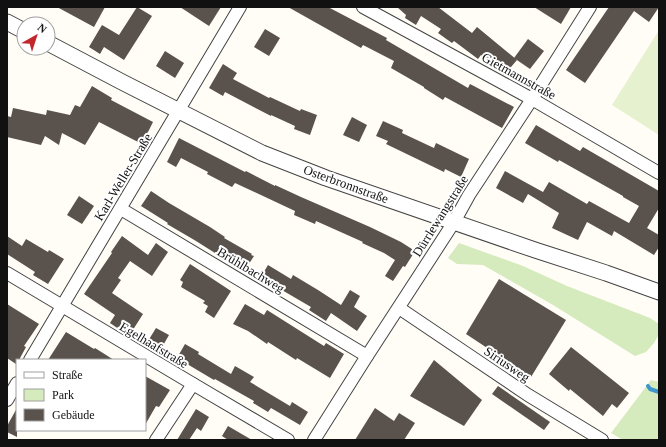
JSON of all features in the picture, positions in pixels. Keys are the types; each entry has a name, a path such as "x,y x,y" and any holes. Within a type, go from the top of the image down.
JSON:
{"street":[{"name":"Karl-Weller-Straße","path":"31,359 240,7"},
{"name":"Gietmannstraße","path":"363,7 532,99 659,173"},
{"name":"Dürrlewangstraße","path":"314,440 590,7"},
{"path":"7,22 16,27"},
{"name":"Osterbronnstraße","path":"56,47 262,153 326,178 659,292"},
{"name":"Brühlbachweg","path":"121,209 367,356"},
{"name":"Egelhaafstraße","path":"7,273 288,440"},
{"name":"Siriusweg","path":"398,308 528,395 602,440"},
{"path":"7,400 16,384"},
{"path":"156,440 193,384"}],"green space":[{"path":"659,30 659,135 612,105"},
{"path":"459,243 523,266 567,286 650,318 659,324 659,334 654,343 646,352 635,356 553,305 483,265 457,264 448,258"},
{"path":"651,380 659,382 659,440 623,440 611,433"}],"building":[{"path":"57,7 105,7 94,27"},
{"path":"137,7 152,16 124,60 104,47 100,54 89,47 102,25 119,35"},
{"path":"180,7 221,7 209,26"},
{"path":"288,7 328,7 387,38 386,40 468,88 470,84 514,107 502,128 445,97 443,100 391,68 394,61 363,45 361,48"},
{"path":"397,7 438,7 472,33 477,27 517,60 504,75 481,55 478,59 454,41 452,43 438,33 441,29 421,16 416,25 405,18 406,15"},
{"path":"534,7 571,7 561,24"},
{"path":"609,7 659,7 649,22 634,11 585,83 566,70"},
{"path":"265,29 280,38 269,56 254,47"},
{"path":"528,39 544,51 530,69 514,58"},
{"path":"165,51 184,63 175,78 156,66"},
{"path":"223,64 237,73 233,79 269,98 270,97 300,111 301,109 317,115 310,135 294,129 295,126 271,116 225,92 223,96 209,88"},
{"path":"92,86 112,98 111,100 153,122 142,144 99,122 85,145 62,133 59,145 45,136 41,145 7,137 7,116 11,117 13,108 46,115 47,110 70,115 75,105 80,107"},
{"path":"352,117 367,125 359,142 343,135"},
{"path":"383,121 403,130 402,133 434,148 436,143 469,159 461,177 445,169 444,172 386,144 388,141 376,136"},
{"path":"536,125 580,151 583,147 659,191 659,208 647,228 659,235 659,247 654,255 614,231 612,236 587,222 578,240 552,228 559,213 528,194 523,203 496,188 505,171 543,192 549,182 587,204 589,201 629,223 639,206 559,160 558,162 525,143"},
{"path":"179,138 275,186 370,227 401,242 415,251 405,267 403,266 393,281 385,276 395,260 384,253 316,221 315,224 294,215 295,211 235,183 232,187 181,158 176,167 167,162"},
{"path":"151,191 210,227 225,237 224,238 252,254 251,255 254,256 245,270 167,224 168,223 141,206"},
{"path":"79,196 94,206 82,224 67,215"},
{"path":"7,236 22,246 26,239 48,252 49,250 64,259 48,284 33,275 35,272 7,254"},
{"path":"122,236 148,255 156,243 168,252 152,276 130,261 118,278 121,280 112,293 143,314 129,336 110,323 115,315 84,294"},
{"path":"190,264 231,291 214,318 205,312 208,306 203,303 205,301 181,287 183,282 180,280"},
{"path":"268,265 291,279 293,275 341,305 350,290 360,296 354,307 367,316 357,331 331,313 326,321 309,310 311,307 275,286 273,289 259,280"},
{"path":"499,279 566,320 531,377 466,334"},
{"path":"7,304 39,324 24,346 26,347 20,359 16,359 16,364 7,358"},
{"path":"245,304 264,315 267,310 324,346 326,343 344,354 330,378 297,358 296,360 268,342 267,344 248,331 233,324"},
{"path":"156,328 169,335 161,349 148,341"},
{"path":"66,332 112,359 49,359"},
{"path":"185,344 199,352 198,354 231,374 235,366 254,377 250,382 290,406 292,402 308,412 300,425 271,408 268,412 253,403 254,401 177,358"},
{"path":"571,347 629,393 617,408 612,404 603,416 549,374"},
{"path":"434,360 482,400 464,426 410,396"},
{"path":"146,377 170,390 159,407 156,406 146,423"},
{"path":"498,386 550,422 544,430 492,394"},
{"path":"375,408 394,421 399,413 415,423 404,440 355,440"},
{"path":"196,409 209,417 201,431 197,428 189,440 177,440"},
{"path":"16,410 17,437 7,432 7,426"},
{"path":"228,426 252,440 228,440 222,436"}],"waterway":[{"path":"648,386 650,389 659,392"}]}
